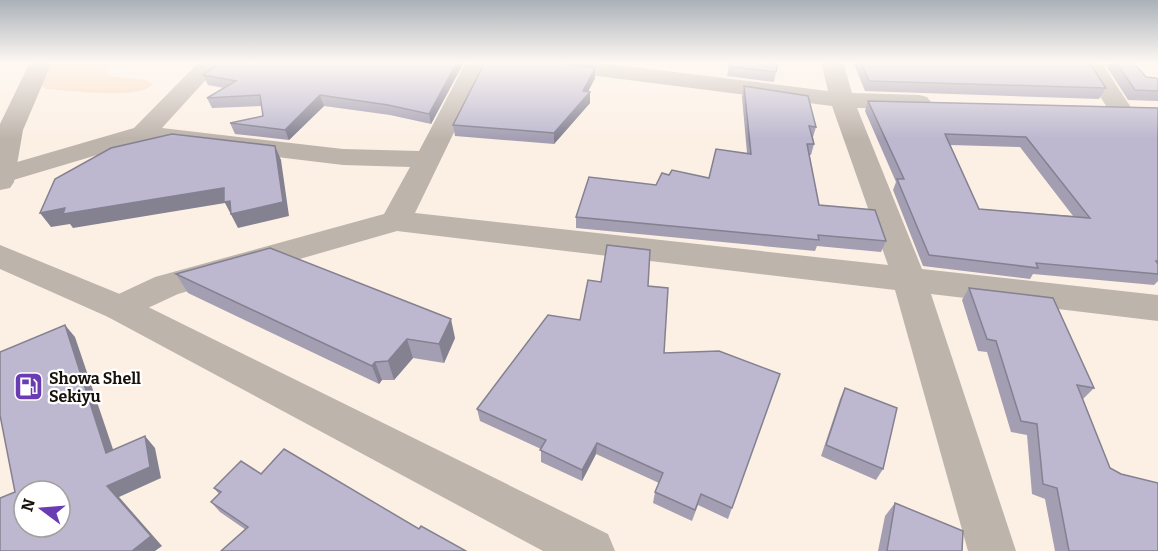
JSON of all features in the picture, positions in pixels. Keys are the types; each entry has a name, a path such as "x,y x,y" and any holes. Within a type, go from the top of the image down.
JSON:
{"street":[{"path":"29,88 10,130 1,179 143,133 344,157 427,159"},
{"path":"143,133 186,88"},
{"path":"396,220 464,88"},
{"path":"745,88 842,100 946,103"},
{"path":"839,88 909,279 992,551"},
{"path":"1106,88 1119,108"},
{"path":"120,308 167,285 396,220 1158,308"},
{"path":"0,256 120,308 591,551"}],"shaded area":[{"path":"44,88 147,88 119,93"}],"building":[{"path":"225,88 443,88 429,114 388,105 320,95 285,130 230,123 263,116 260,95 207,98"},
{"path":"472,88 585,88 583,91 590,92 554,133 453,125"},
{"path":"744,88 808,96 816,127 809,126 814,144 807,144 819,205 875,210 886,241 818,235 819,240 576,217 589,177 656,185 662,173 669,175 672,170 709,178 716,149 751,154"},
{"path":"1133,88 1158,88 1158,91 1135,90"},
{"path":"868,101 1158,108 1158,261 1156,261 1158,274 1036,263 1038,268 929,255 897,179 904,179","holes":["945,134 1026,137 1090,218 979,209"]},
{"path":"172,134 275,146 283,202 231,214 230,201 224,202 224,188 63,214 65,208 40,213 55,179 111,148"},
{"path":"607,245 650,250 648,286 668,288 664,353 719,351 780,374 732,508 701,494 695,510 655,492 663,473 597,443 582,470 540,450 546,440 477,409 548,315 580,320 588,280 601,282"},
{"path":"270,248 451,319 439,344 407,339 388,361 375,362 372,366 176,274"},
{"path":"969,288 1053,298 1094,388 1077,385 1110,468 1121,474 1158,483 1158,551 1069,551 1057,488 1043,484 1037,424 1021,421 996,341 987,339"},
{"path":"65,325 106,453 145,436 150,467 107,486 151,536 132,551 0,551 0,498 12,493 12,539 72,539 72,479 12,479 0,415 0,352"},
{"path":"845,388 897,408 883,469 826,445"},
{"path":"284,449 419,529 421,526 466,551 221,551 248,527 211,502 221,492 214,488 241,461 261,474"},
{"path":"895,503 963,531 962,551 887,551"}],"place":[{"name":"Showa Shell Sekiyu","path":"28,387"}]}
